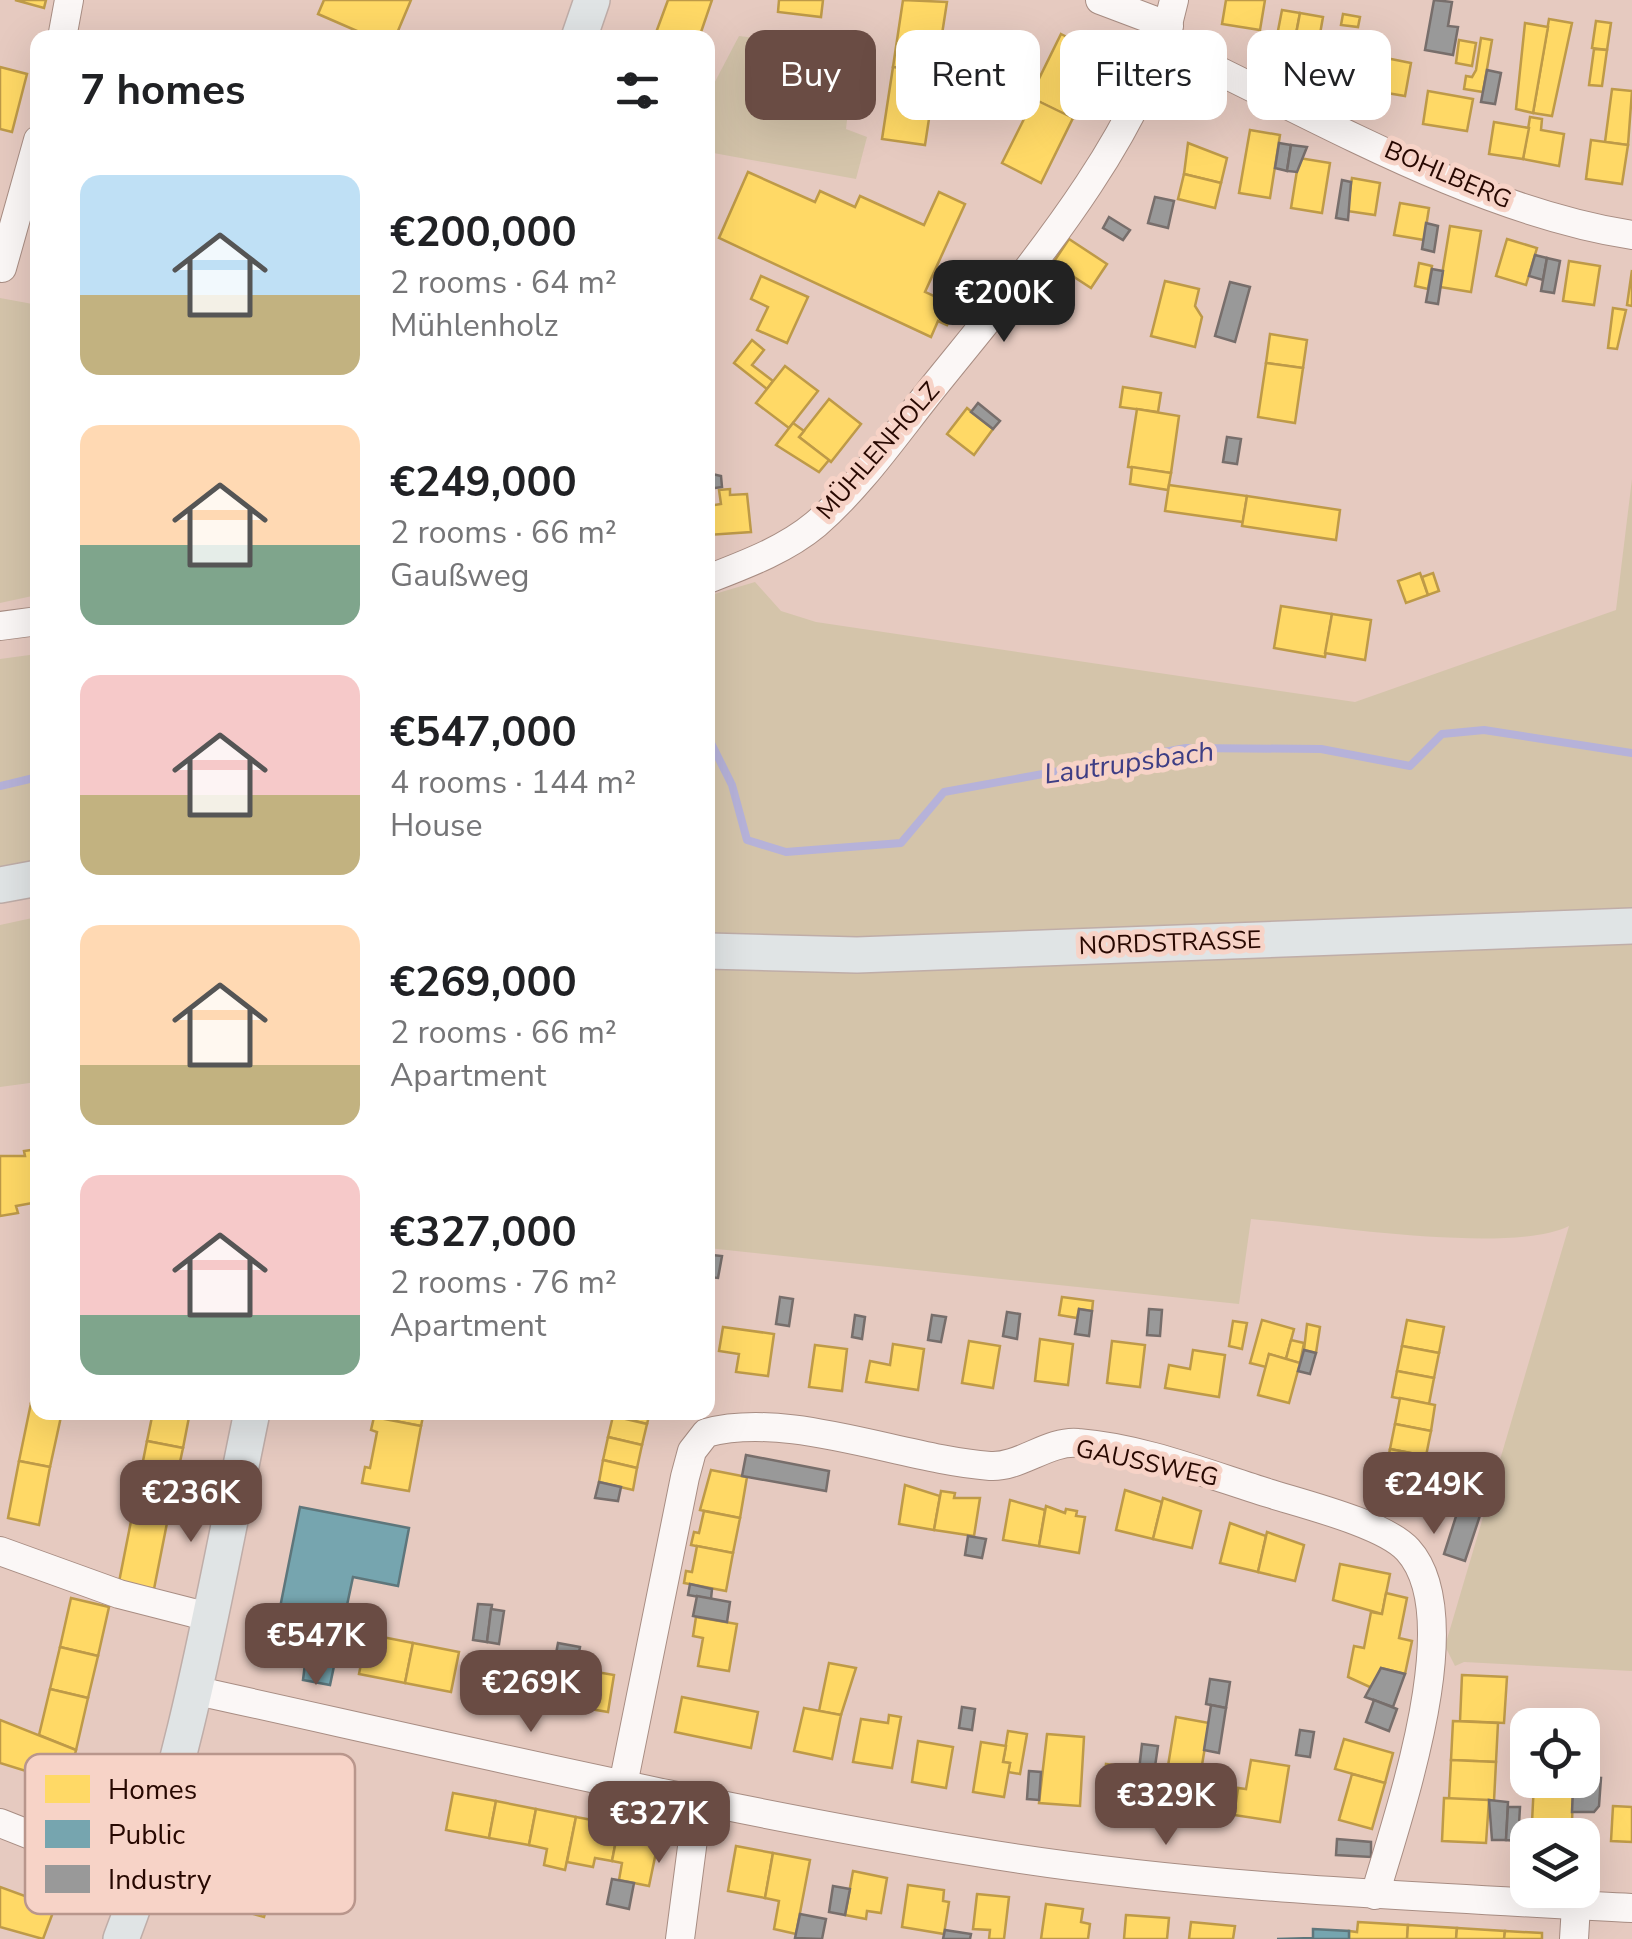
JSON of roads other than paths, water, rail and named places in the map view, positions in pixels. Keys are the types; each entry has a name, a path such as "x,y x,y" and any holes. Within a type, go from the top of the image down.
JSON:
{"main road":[{"path":"581,30 592,0"},
{"path":"0,885 30,879"},
{"name":"NORDSTRASSE","path":"715,951 856,955 1632,926"},
{"path":"177,1754 250,1420"},
{"path":"121,1939 131,1914"}],"street":[{"path":"63,30 69,0"},
{"path":"1100,0 1168,23"},
{"name":"BOHLBERG","path":"1168,23 1459,185 1565,221 1632,235"},
{"name":"MÜHLENHOLZ","path":"715,576 756,560 814,526 859,480 1068,213 1123,124 1168,23"},
{"path":"2,268 30,168"},
{"path":"0,626 30,622"},
{"name":"GAUSSWEG","path":"623,1785 684,1478 692,1451 706,1433 759,1427 994,1467 1074,1442 1170,1462 1298,1502 1386,1536 1406,1547 1420,1566 1430,1614 1432,1664 1425,1714 1375,1895"},
{"path":"0,1551 118,1594 209,1617"},
{"path":"193,1690 698,1801 973,1852 1196,1880 1510,1902"},
{"path":"680,1939 698,1801"},
{"path":"0,1823 25,1833"},
{"path":"1600,1906 1632,1908"},
{"path":"1574,1939 1576,1908"}],"waterway":[{"name":"Lautrupsbach","path":"715,751 732,785 747,840 786,852 901,843 944,792 1186,748 1321,749 1410,766 1442,734 1484,730 1632,753"},
{"name":"Lautrupsbach","path":"0,786 30,779"}]}
